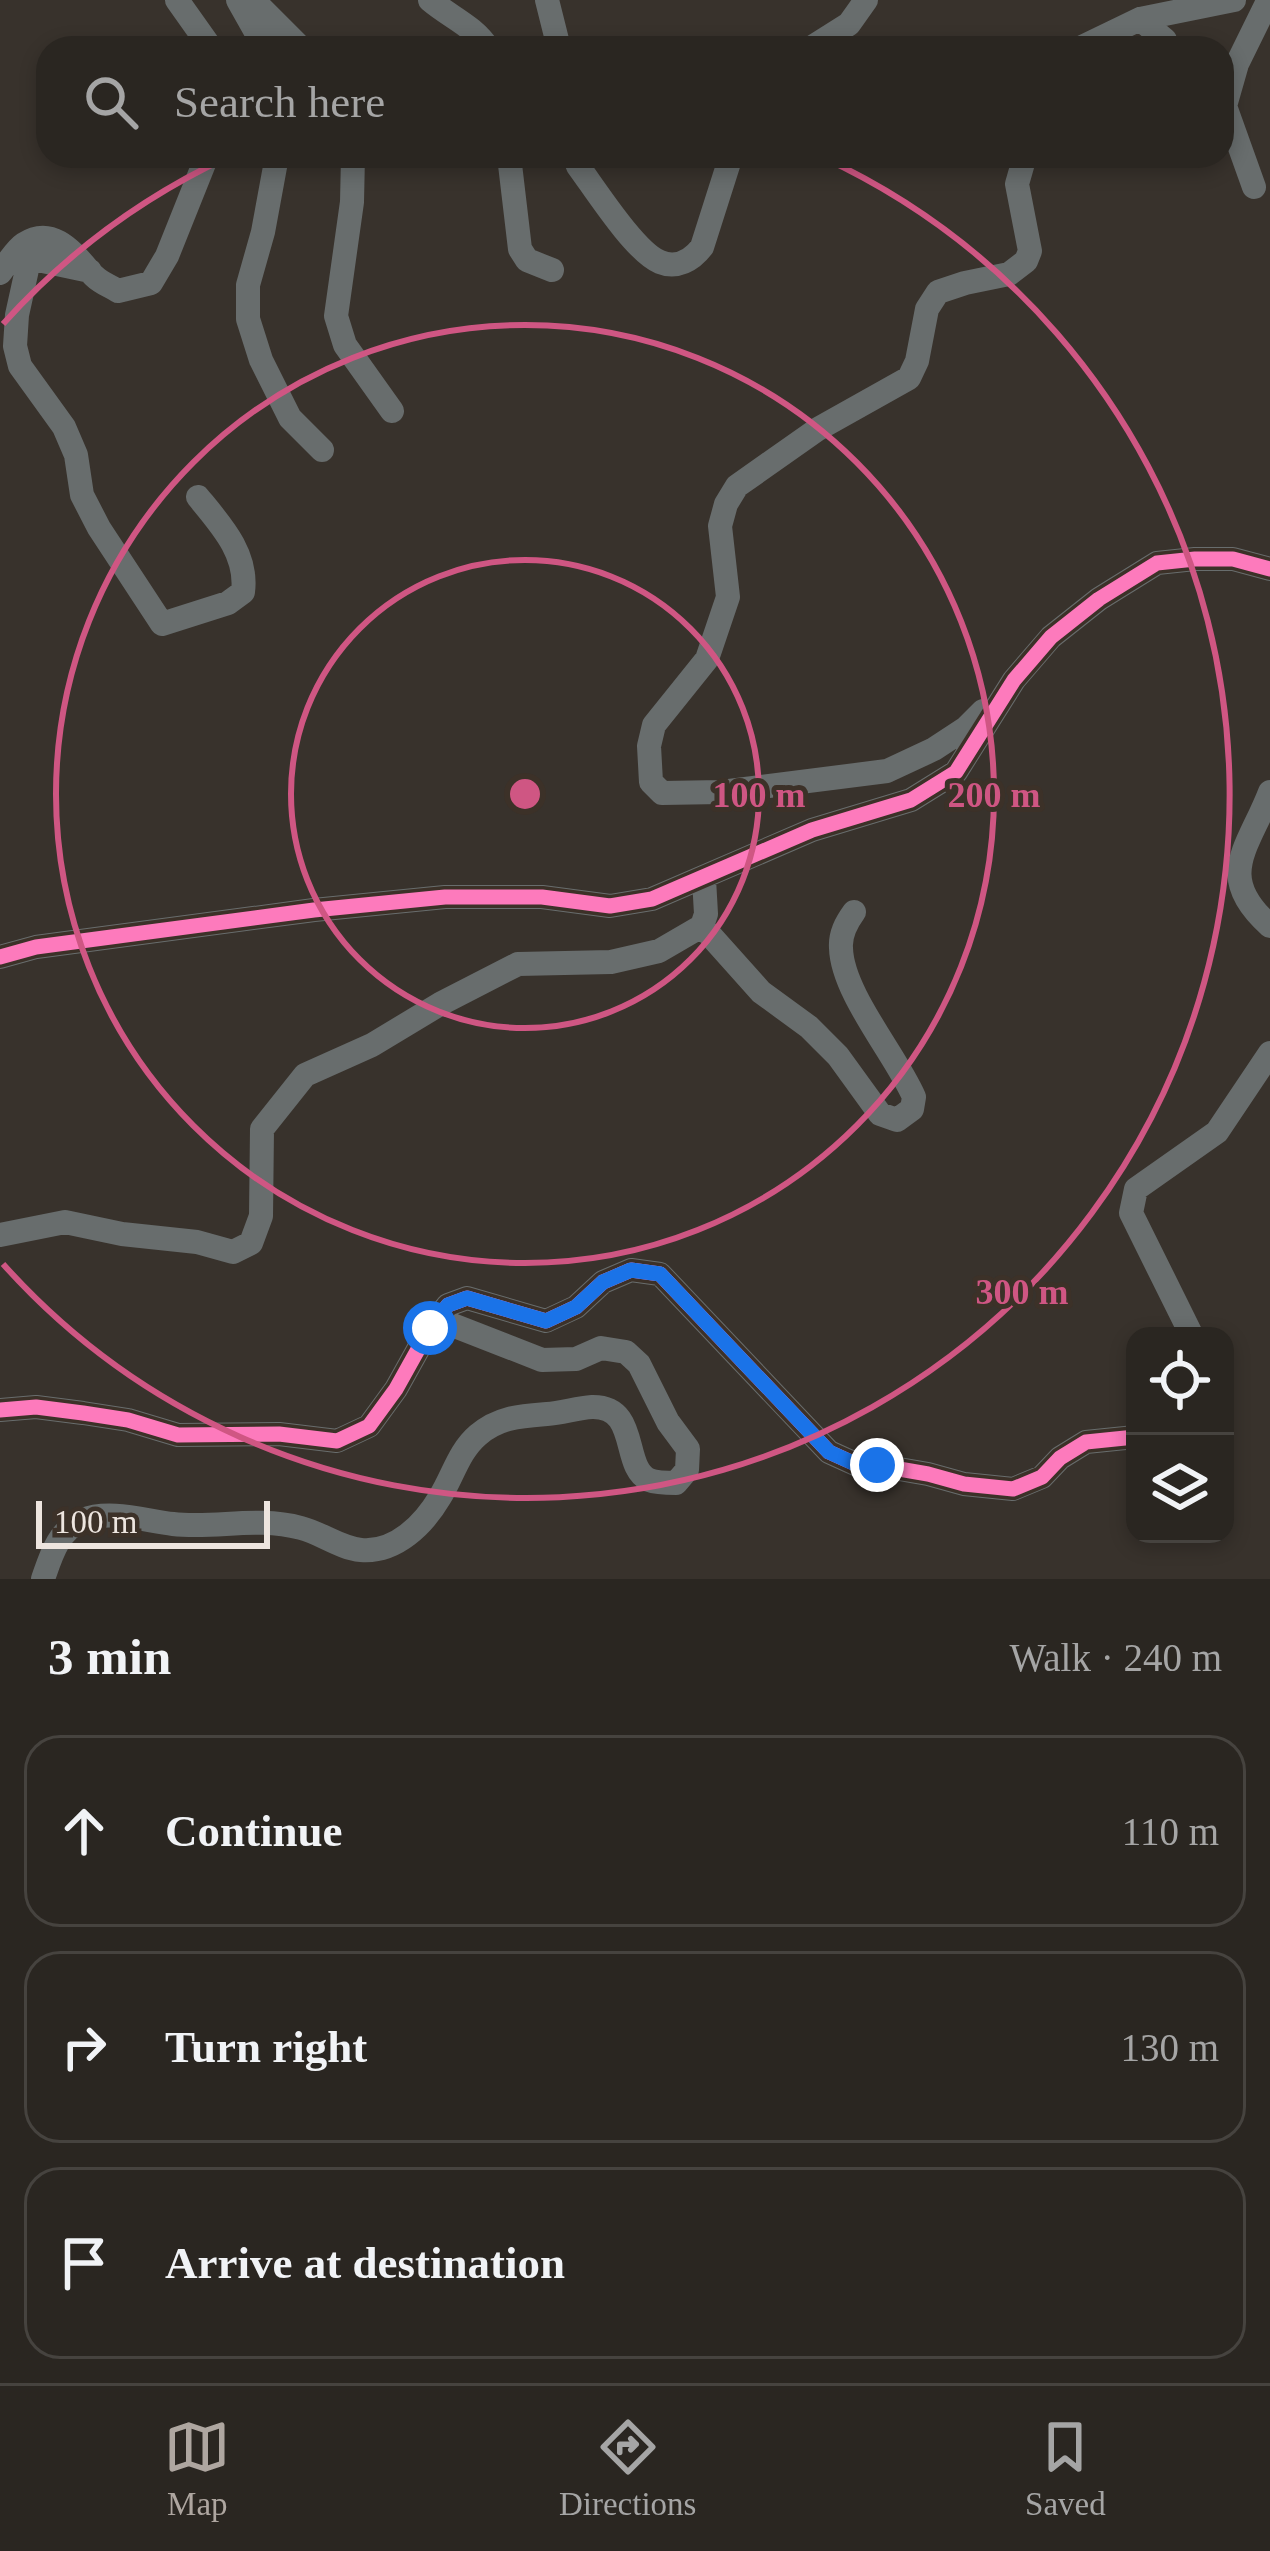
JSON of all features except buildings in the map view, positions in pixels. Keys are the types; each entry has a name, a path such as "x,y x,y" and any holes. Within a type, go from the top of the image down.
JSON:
{"street":[{"path":"177,0 202,36"},
{"path":"238,0 258,36"},
{"path":"253,0 289,36"},
{"path":"430,0 478,36"},
{"path":"547,0 556,36"},
{"path":"830,36 849,24 866,0"},
{"path":"856,36 877,14 875,0"},
{"path":"1105,36 1140,19 1234,0"},
{"path":"1234,73 1269,2 1248,0"},
{"path":"1140,19 1155,36"},
{"path":"1234,133 1254,187"},
{"path":"0,273 21,245 50,238 73,250 99,280 118,291 151,283 167,256 202,168"},
{"path":"275,168 248,285 248,319 261,360 290,418 322,450"},
{"path":"353,168 336,316 345,345 392,411"},
{"path":"510,168 520,249 527,260 551,270"},
{"path":"580,168 629,234 658,261 675,264 693,259 702,247 727,168"},
{"path":"1021,168 1017,184 1030,250 1026,261 1009,274 938,292 927,309 917,362 909,378 818,429 736,486 720,526 728,597 707,659 654,724 649,746 651,782 662,793 721,792 886,770 934,749 966,728 1051,637 1157,563 1233,559 1270,569"},
{"path":"90,271 38,260 28,265 15,346 20,366 64,427 76,455 82,495 99,528 162,624 228,603 243,592 245,577 239,555 198,497"},
{"path":"0,957 36,947 445,897 542,897 610,906 652,899 812,830 911,800 956,772 1014,680"},
{"path":"1270,792 1242,856 1237,881 1252,910 1270,926"},
{"path":"0,1235 65,1222 232,1252 251,1243 261,1216 262,1130 305,1075 372,1045 518,964 611,962 659,951 702,926 704,879"},
{"path":"702,926 761,992 809,1027 838,1056 880,1114 897,1120 912,1109 912,1091 857,998 841,955 842,935 854,911"},
{"path":"1188,1327 1131,1213 1136,1189 1217,1132 1270,1053"},
{"path":"0,1410 36,1407 82,1413 178,1435 279,1434 338,1441 369,1426 448,1305 467,1298 546,1321 576,1307 603,1282 631,1270 660,1274 829,1452 862,1467 877,1465 1012,1490 1042,1477 1060,1458 1086,1442 1126,1436"},
{"path":"44,1579 62,1535 78,1522 104,1516 181,1526 239,1521 283,1524 360,1550 381,1549 400,1541 422,1521 477,1436 521,1414 601,1408 621,1420 639,1472 651,1481 676,1483 687,1470 688,1448 668,1422 639,1364 626,1352 602,1348 576,1359 542,1360 437,1319"}],"cycle path":[{"path":"0,957 36,947 445,897 542,897 610,906 652,899 812,830 911,800 956,772 1014,680 1051,637 1099,599 1157,563 1233,559 1270,569"},
{"path":"0,1410 36,1407 83,1413 178,1435 279,1434 337,1441 369,1426 448,1305 467,1298 546,1321 576,1307 603,1282 631,1270 660,1274 829,1452 862,1467 876,1465 1013,1489 1042,1477 1060,1458 1086,1442 1126,1438"}],"route":[{"path":"430,1328 448,1305 467,1298 546,1321 576,1307 603,1282 631,1270 660,1274 829,1452 862,1467 877,1465"}]}
